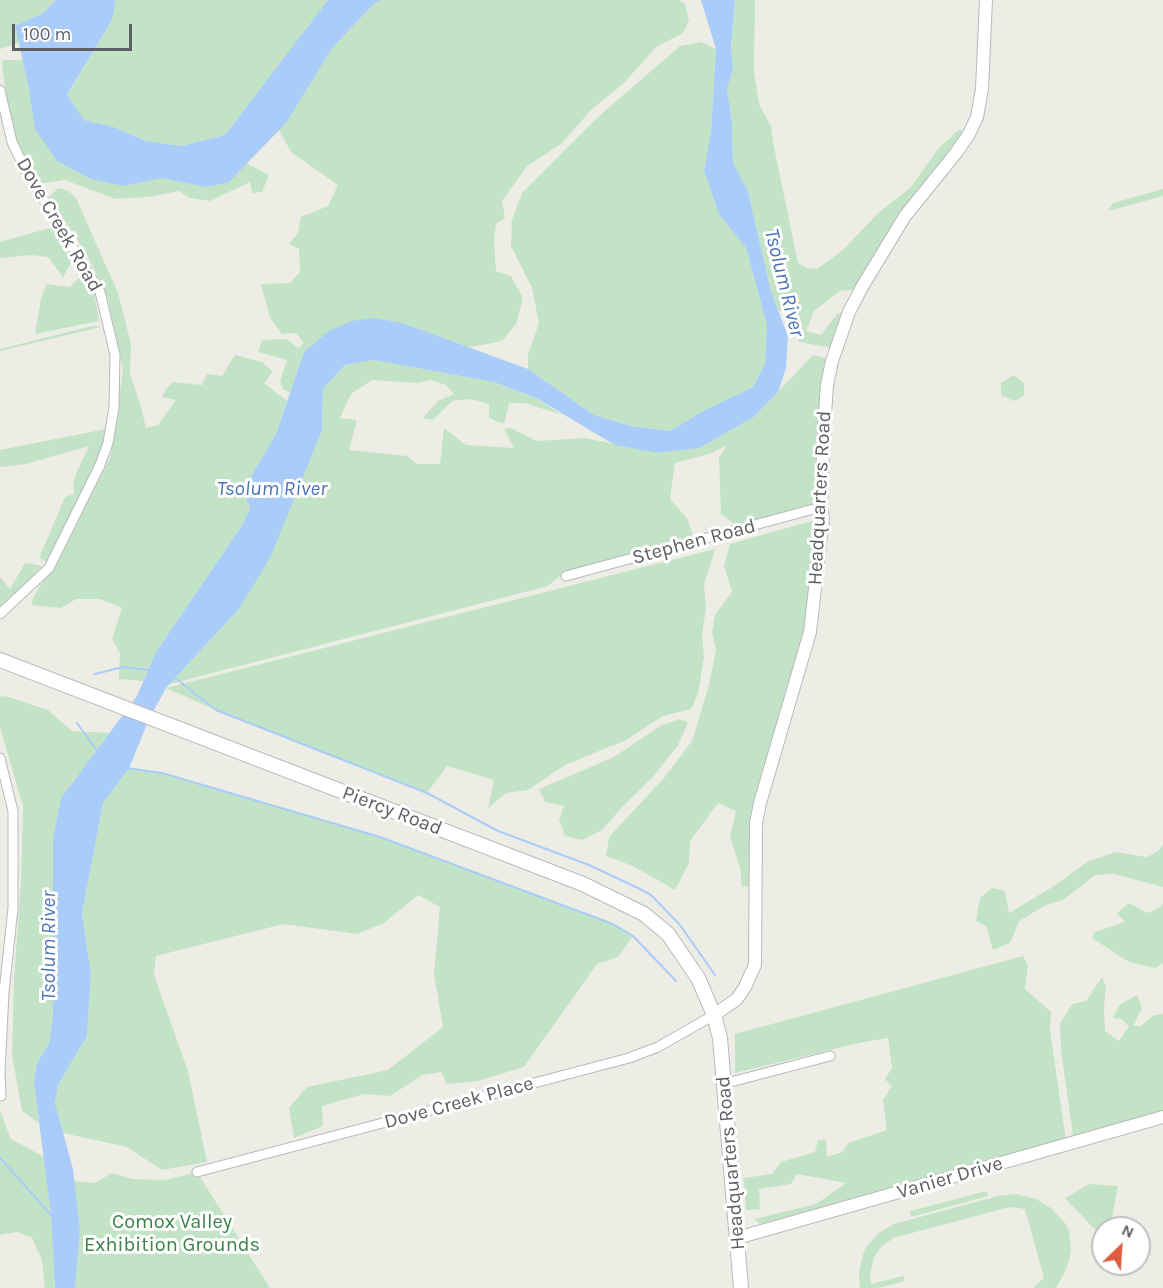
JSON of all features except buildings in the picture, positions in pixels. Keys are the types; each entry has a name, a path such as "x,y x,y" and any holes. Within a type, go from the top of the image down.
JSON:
{"main road":[{"name":"Piercy Road","path":"0,660 583,884 644,914 668,934 684,955 698,978 714,1015 720,1038"},
{"name":"Headquarters Road","path":"720,1038 741,1288"}],"street":[{"name":"Headquarters Road","path":"714,1015 737,999 746,987 755,965 756,823 759,803 810,633 823,518 821,507 827,385 837,342 849,312 876,264 906,216 969,134 977,117 982,89 986,0"},
{"name":"Dove Creek Road","path":"0,90 12,142 26,171 100,292 115,356 114,407 108,443 100,465 49,568 0,614"},
{"name":"Stephen Road","path":"566,576 821,507"},
{"path":"0,758 13,811 13,897 4,992 0,1073 2,1096"},
{"name":"Dove Creek Place","path":"197,1172 629,1058 658,1047 714,1015"},
{"path":"723,1084 830,1056"},
{"name":"Vanier Drive","path":"737,1238 1163,1117"}],"green space":[{"path":"0,0 56,0 43,13 15,26 19,43 0,49"},
{"path":"116,0 328,0 225,135 181,146 146,141 114,127 84,120 67,96 112,20"},
{"path":"382,0 680,0 685,4 689,20 683,33 656,47 624,83 591,110 561,144 527,166 502,201 505,218 496,224 494,241 496,271 511,276 523,298 516,324 502,341 466,348 402,323 304,352 290,393 283,389 280,381 287,360 258,352 262,340 287,339 298,348 304,343 296,333 282,334 270,318 261,284 290,283 300,272 299,249 289,244 298,233 301,217 328,206 338,185 291,152 279,130 287,122 332,48 376,2"},
{"path":"735,0 755,0 754,72 759,104 771,126 798,263 807,268 817,269 843,250 878,213 910,188 939,148 960,129 963,133 856,289 840,291 814,311 806,331 821,335 837,314 845,311 832,348 799,342 791,316 778,310 771,292 748,191 733,163 732,122 727,89 733,69 731,47"},
{"path":"701,42 716,49 711,131 704,171 719,214 746,248 767,325 765,364 753,387 705,410 670,431 631,426 594,415 528,369 528,354 539,323 532,288 511,246 512,220 522,193 597,118 680,46"},
{"path":"3,60 23,60 29,89 125,186 162,177 205,187 228,183 246,163 269,175 262,192 252,193 250,182 210,201 190,198 179,191 149,197 115,199 65,180 39,184 28,171 12,134"},
{"path":"58,188 69,191 76,198 118,293 131,344 130,374 146,428 158,425 176,400 162,397 173,382 202,385 207,374 222,376 235,355 262,362 273,372 264,383 287,401 276,434 243,490 250,508 243,524 156,652 143,681 119,679 120,653 112,639 122,608 100,599 76,599 61,608 31,605 43,581 55,568 110,458 123,369 107,296 86,253 49,197"},
{"path":"1163,189 1163,196 1108,211 1113,203"},
{"path":"53,227 72,261 63,277 48,257 31,255 0,258 0,242"},
{"path":"83,273 93,287 99,321 35,334 41,298 47,284 70,287"},
{"path":"92,326 101,327 0,351 0,349"},
{"path":"813,355 828,359 815,505 738,527 721,514 719,458 727,445 709,454 675,463 670,499 687,518 693,535 562,574 548,586 170,684 239,609 322,430 323,389 345,365 373,360 494,382 536,398 562,415 525,403 509,403 504,424 489,418 489,404 470,399 452,401 433,420 423,418 438,401 454,394 446,385 431,380 417,383 372,380 351,394 340,418 357,420 349,450 407,456 417,464 440,464 444,428 466,445 514,448 504,429 511,428 537,441 585,438 658,453 699,448 754,417"},
{"path":"1014,375 1024,383 1024,396 1014,401 1001,395 1001,383"},
{"path":"106,429 105,446 47,562 39,558 65,497 74,494 73,483 89,446 26,464 0,467 0,450"},
{"path":"815,520 811,622 768,751 760,784 750,886 742,887 740,868 730,837 736,811 718,803 690,841 689,863 675,890 633,866 606,856 609,837 664,778 692,741 708,689 716,650 712,632 715,615 732,592 724,566 730,544"},
{"path":"715,549 704,584 706,608 702,635 704,657 698,694 691,709 663,716 626,740 565,765 528,790 506,793 488,808 494,780 447,766 427,793 166,688"},
{"path":"25,563 42,566 11,600 0,606 0,577 10,589"},
{"path":"6,696 48,710 72,731 109,733 61,798 53,839 53,1015 49,1044 37,1063 34,1082 39,1123 22,1111 12,1055 23,807 0,727 0,697"},
{"path":"680,719 688,723 678,745 653,777 602,830 582,840 565,836 559,820 564,806 545,802 539,789 614,757 660,726"},
{"path":"129,768 162,773 380,837 613,924 633,936 618,957 597,964 524,1067 478,1081 447,1084 441,1072 422,1075 390,1096 364,1094 322,1106 323,1126 294,1138 289,1108 307,1087 388,1070 443,1027 434,974 440,907 418,895 384,923 357,934 284,924 156,956 154,975 188,1071 207,1162 162,1170 127,1147 63,1133 55,1103 58,1085 87,1036 91,973 82,914 103,803"},
{"path":"1163,845 1163,887 1114,874 1095,875 1063,900 1046,905 1019,921 1010,943 993,950 986,926 976,921 980,898 992,888 1005,891 1009,913 1054,886 1087,862 1115,852 1147,857"},
{"path":"1129,903 1148,913 1161,907 1163,903 1163,963 1155,968 1129,962 1092,938 1095,932 1125,922 1117,913"},
{"path":"1023,956 1028,966 1025,989 1051,1012 1050,1030 1066,1141 760,1224 754,1219 816,1204 846,1183 797,1174 791,1184 759,1189 760,1209 746,1210 744,1178 772,1174 781,1162 815,1152 818,1140 826,1140 827,1157 842,1152 848,1143 887,1130 883,1100 892,1086 885,1079 892,1068 888,1038 735,1073 735,1034"},
{"path":"1102,977 1106,986 1105,1031 1119,1041 1129,1026 1121,1019 1113,1018 1119,1005 1137,995 1142,1008 1133,1026 1140,1026 1154,1015 1163,1014 1163,1111 1073,1136 1061,1050 1060,1024 1072,1004 1086,1001"},
{"path":"0,1111 11,1139 44,1157 51,1215 55,1288 45,1288 42,1260 32,1238 17,1232 0,1235"},
{"name":"Comox Valley Exhibition Grounds","path":"197,1172 270,1288 75,1288 80,1230 74,1181 95,1183 112,1173 132,1179 165,1180"},
{"path":"1089,1184 1118,1186 1112,1216 1091,1216 1091,1225 1065,1198"},
{"path":"987,1191 988,1196 911,1217 910,1211"},
{"path":"1016,1194 1036,1199 1051,1208 1069,1231 1071,1250 1069,1261 1056,1288 1033,1288 1044,1278 1025,1209 1010,1207 893,1238 880,1248 874,1258 870,1274 871,1284 903,1276 905,1281 878,1288 860,1288 859,1272 863,1254 880,1232 894,1224 998,1196"}],"water":[{"path":"56,0 116,0 112,20 67,95 84,120 114,127 146,141 181,146 225,135 328,0 382,0 376,2 332,48 287,122 228,183 205,187 162,178 124,186 91,179 57,161 35,129 15,26 43,13"},
{"name":"Tsolum River","path":"701,0 735,0 731,47 733,69 727,89 732,122 733,163 748,191 771,292 788,336 786,368 778,392 754,417 699,448 658,453 615,445 536,398 494,382 373,360 345,365 323,389 322,430 270,558 239,609 166,688 150,717 129,768 103,803 82,914 91,973 87,1036 58,1085 55,1103 73,1169 80,1230 75,1288 55,1288 51,1215 34,1082 37,1063 49,1044 53,1015 53,839 61,798 137,696 156,652 243,524 250,508 243,490 276,434 304,352 330,330 352,321 374,318 402,323 528,369 594,415 631,426 670,431 705,410 753,387 765,364 767,325 746,248 719,214 704,171 711,131 716,49"}],"waterway":[{"path":"95,674 123,667 149,670"},
{"path":"174,677 216,710 427,793 498,831 589,865 651,895 680,925 715,975"},
{"path":"77,723 98,752"},
{"path":"127,768 162,773 380,837 613,924 633,936 676,981"},
{"path":"0,1158 51,1215"}]}
